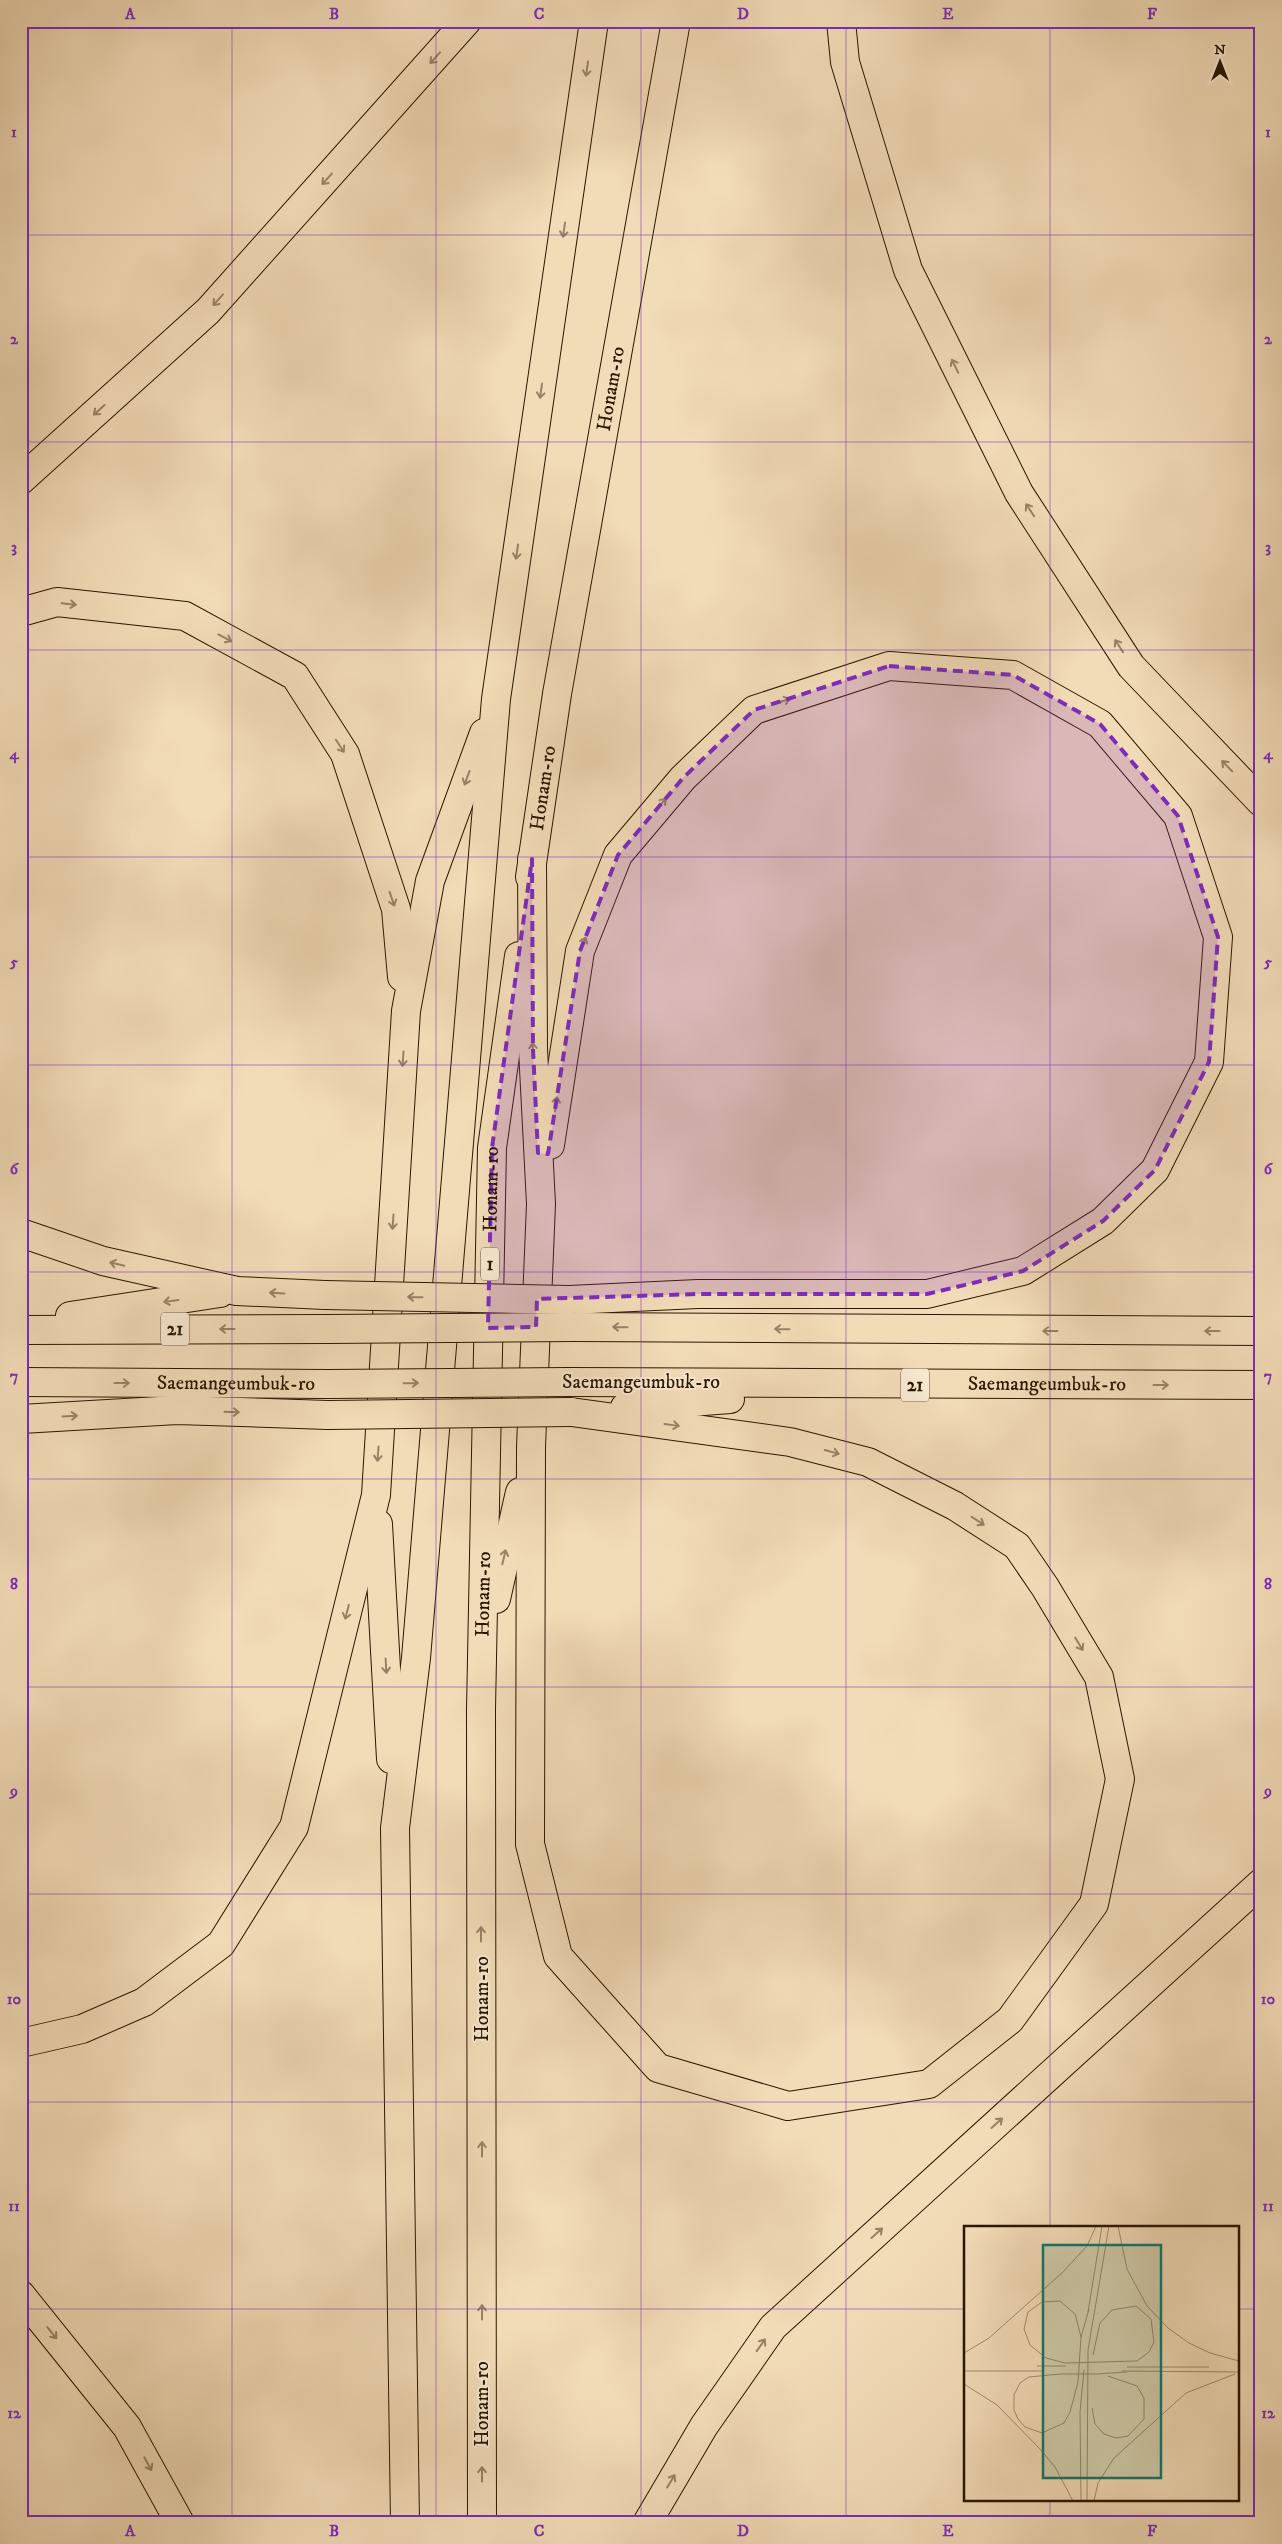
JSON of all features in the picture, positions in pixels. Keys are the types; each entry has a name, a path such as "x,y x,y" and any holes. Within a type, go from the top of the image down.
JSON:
{"highway":[{"path":"21,480 208,311 468,21"},
{"name":"Honam-ro","path":"405,2523 395,1828 416,1658 496,699 594,21"},
{"name":"Honam-ro","path":"482,2523 481,1709 492,1148 557,694 676,21"},
{"path":"841,21 845,62 908,270 1019,492 1131,666 1261,802"},
{"path":"21,612 57,602 184,616 295,676 345,754 396,909 406,1011"},
{"path":"21,1234 103,1261 237,1291 326,1295 569,1300 698,1294 927,1294 1024,1271 1103,1221 1155,1170 1209,1062 1218,937 1178,816 1100,724 1013,675 889,666 754,710 683,778 618,855 580,951 541,1204"},
{"path":"395,1828 376,1496 406,1011 430,881 496,699"},
{"path":"532,859 533,1049 541,1204 531,1447 530,1844 558,1956 658,2068 788,2106 929,2084 1010,2020 1094,1904 1120,1779 1099,1677 1045,1587 1017,1546 955,1506 868,1462 790,1442 572,1412"},
{"path":"21,1323 237,1291"},
{"path":"698,1294 892,1330"},
{"name":"21","path":"21,1330 575,1327 1261,1331"},
{"name":"Saemangeumbuk-ro","path":"21,1382 1261,1385"},
{"path":"21,1419 178,1410 328,1415 572,1412 909,1385"},
{"path":"21,1387 178,1410"},
{"path":"481,1709 499,1580 531,1447"},
{"path":"21,2043 82,2029 144,2002 221,1944 294,1827 376,1496"},
{"path":"647,2523 704,2426 773,2327 1261,1883"},
{"path":"21,2295 127,2427 180,2523"}],"highlighted area":[{"path":"889,666 1013,675 1100,724 1178,816 1218,937 1209,1062 1155,1170 1103,1221 1023,1271 927,1294 698,1294 537,1299 536,1327 488,1328 492,1148 532,859 533,1049 538,1153 548,1154 580,951 618,855 683,778 754,710"}]}
